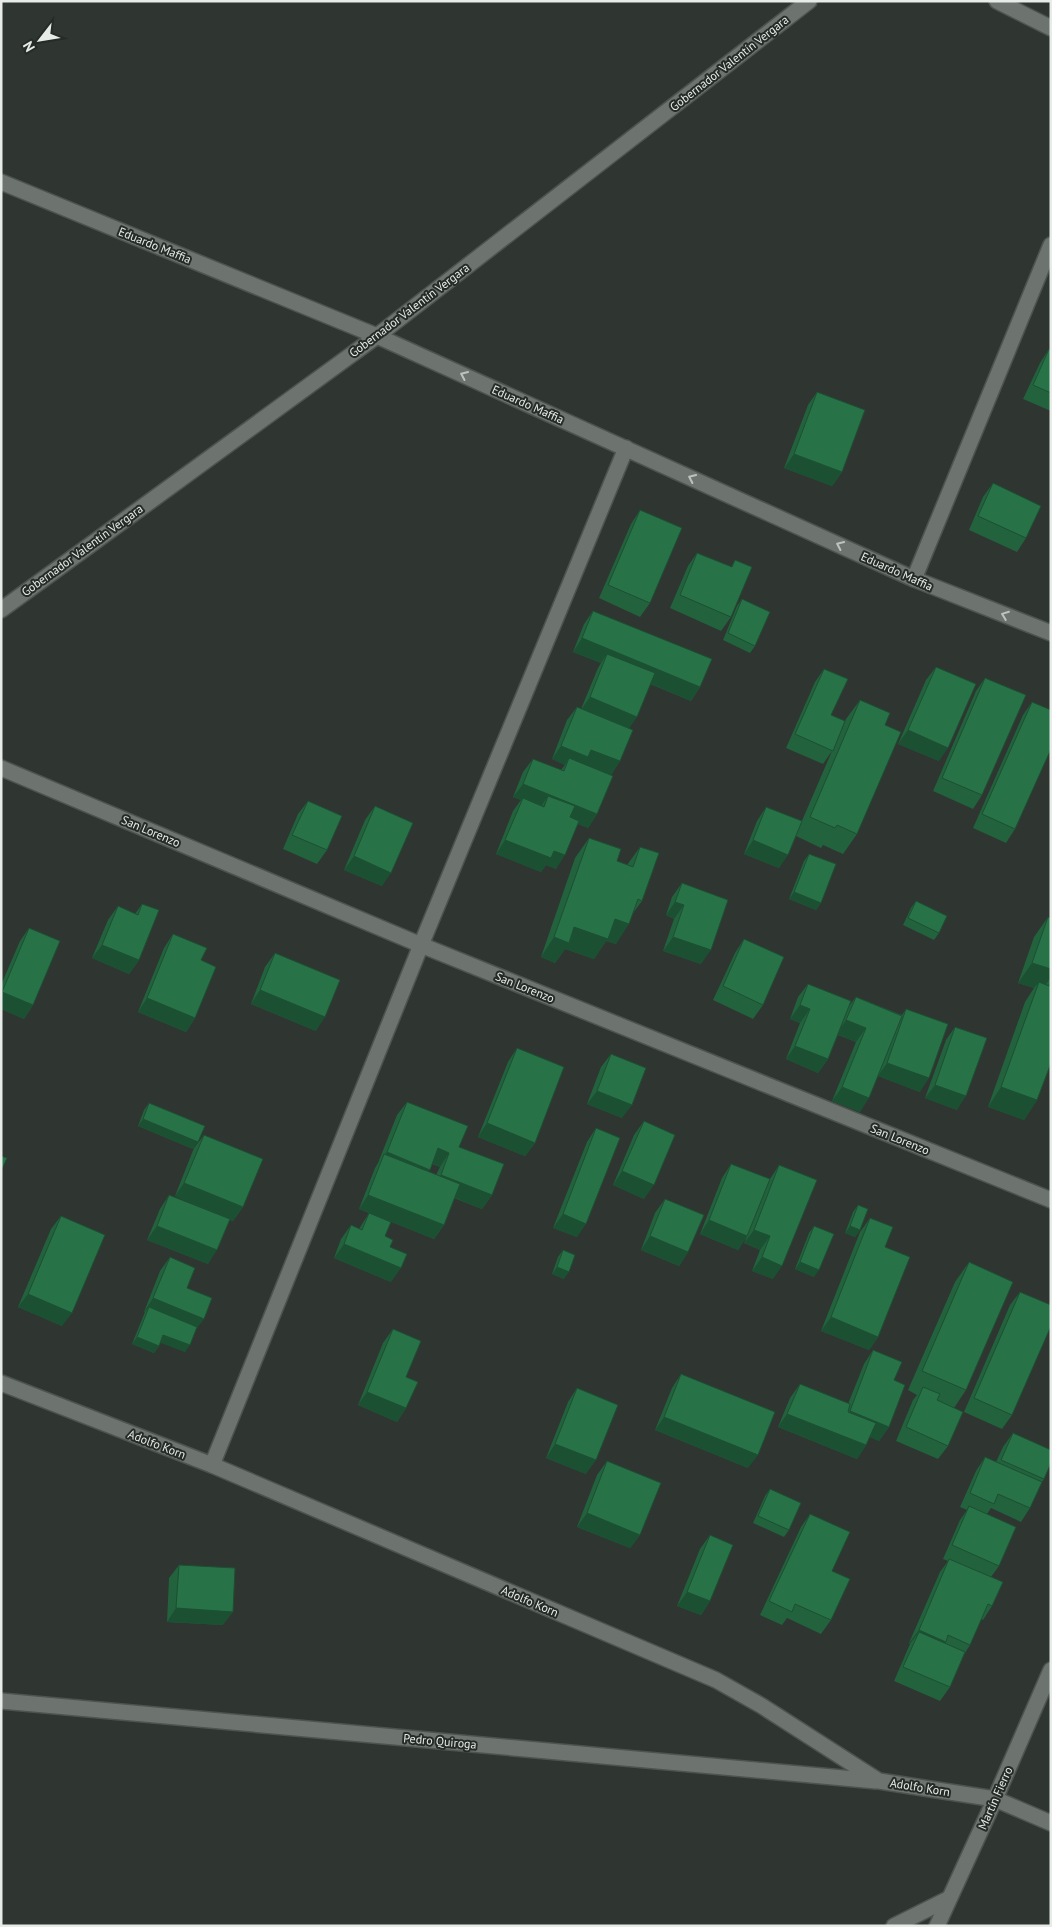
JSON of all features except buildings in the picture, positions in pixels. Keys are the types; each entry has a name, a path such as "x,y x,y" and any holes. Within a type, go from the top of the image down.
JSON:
{"street":[{"name":"Gobernador Valentín Vergara","path":"1,610 377,336 809,1"},
{"path":"997,1 1051,28"},
{"name":"Eduardo Maffia","path":"1,182 377,336 914,580 1051,633"},
{"path":"914,580 1051,245"},
{"path":"212,1465 421,945 626,448"},
{"name":"San Lorenzo","path":"1,768 421,945 1051,1200"},
{"name":"Adolfo Korn","path":"1,1383 212,1465 716,1680 762,1706 879,1781 995,1799 1051,1823"},
{"name":"Martín Fierro","path":"937,1926 1051,1670"},
{"name":"Pedro Quiroga","path":"1,1701 879,1781"},
{"path":"894,1926 948,1899"}]}
